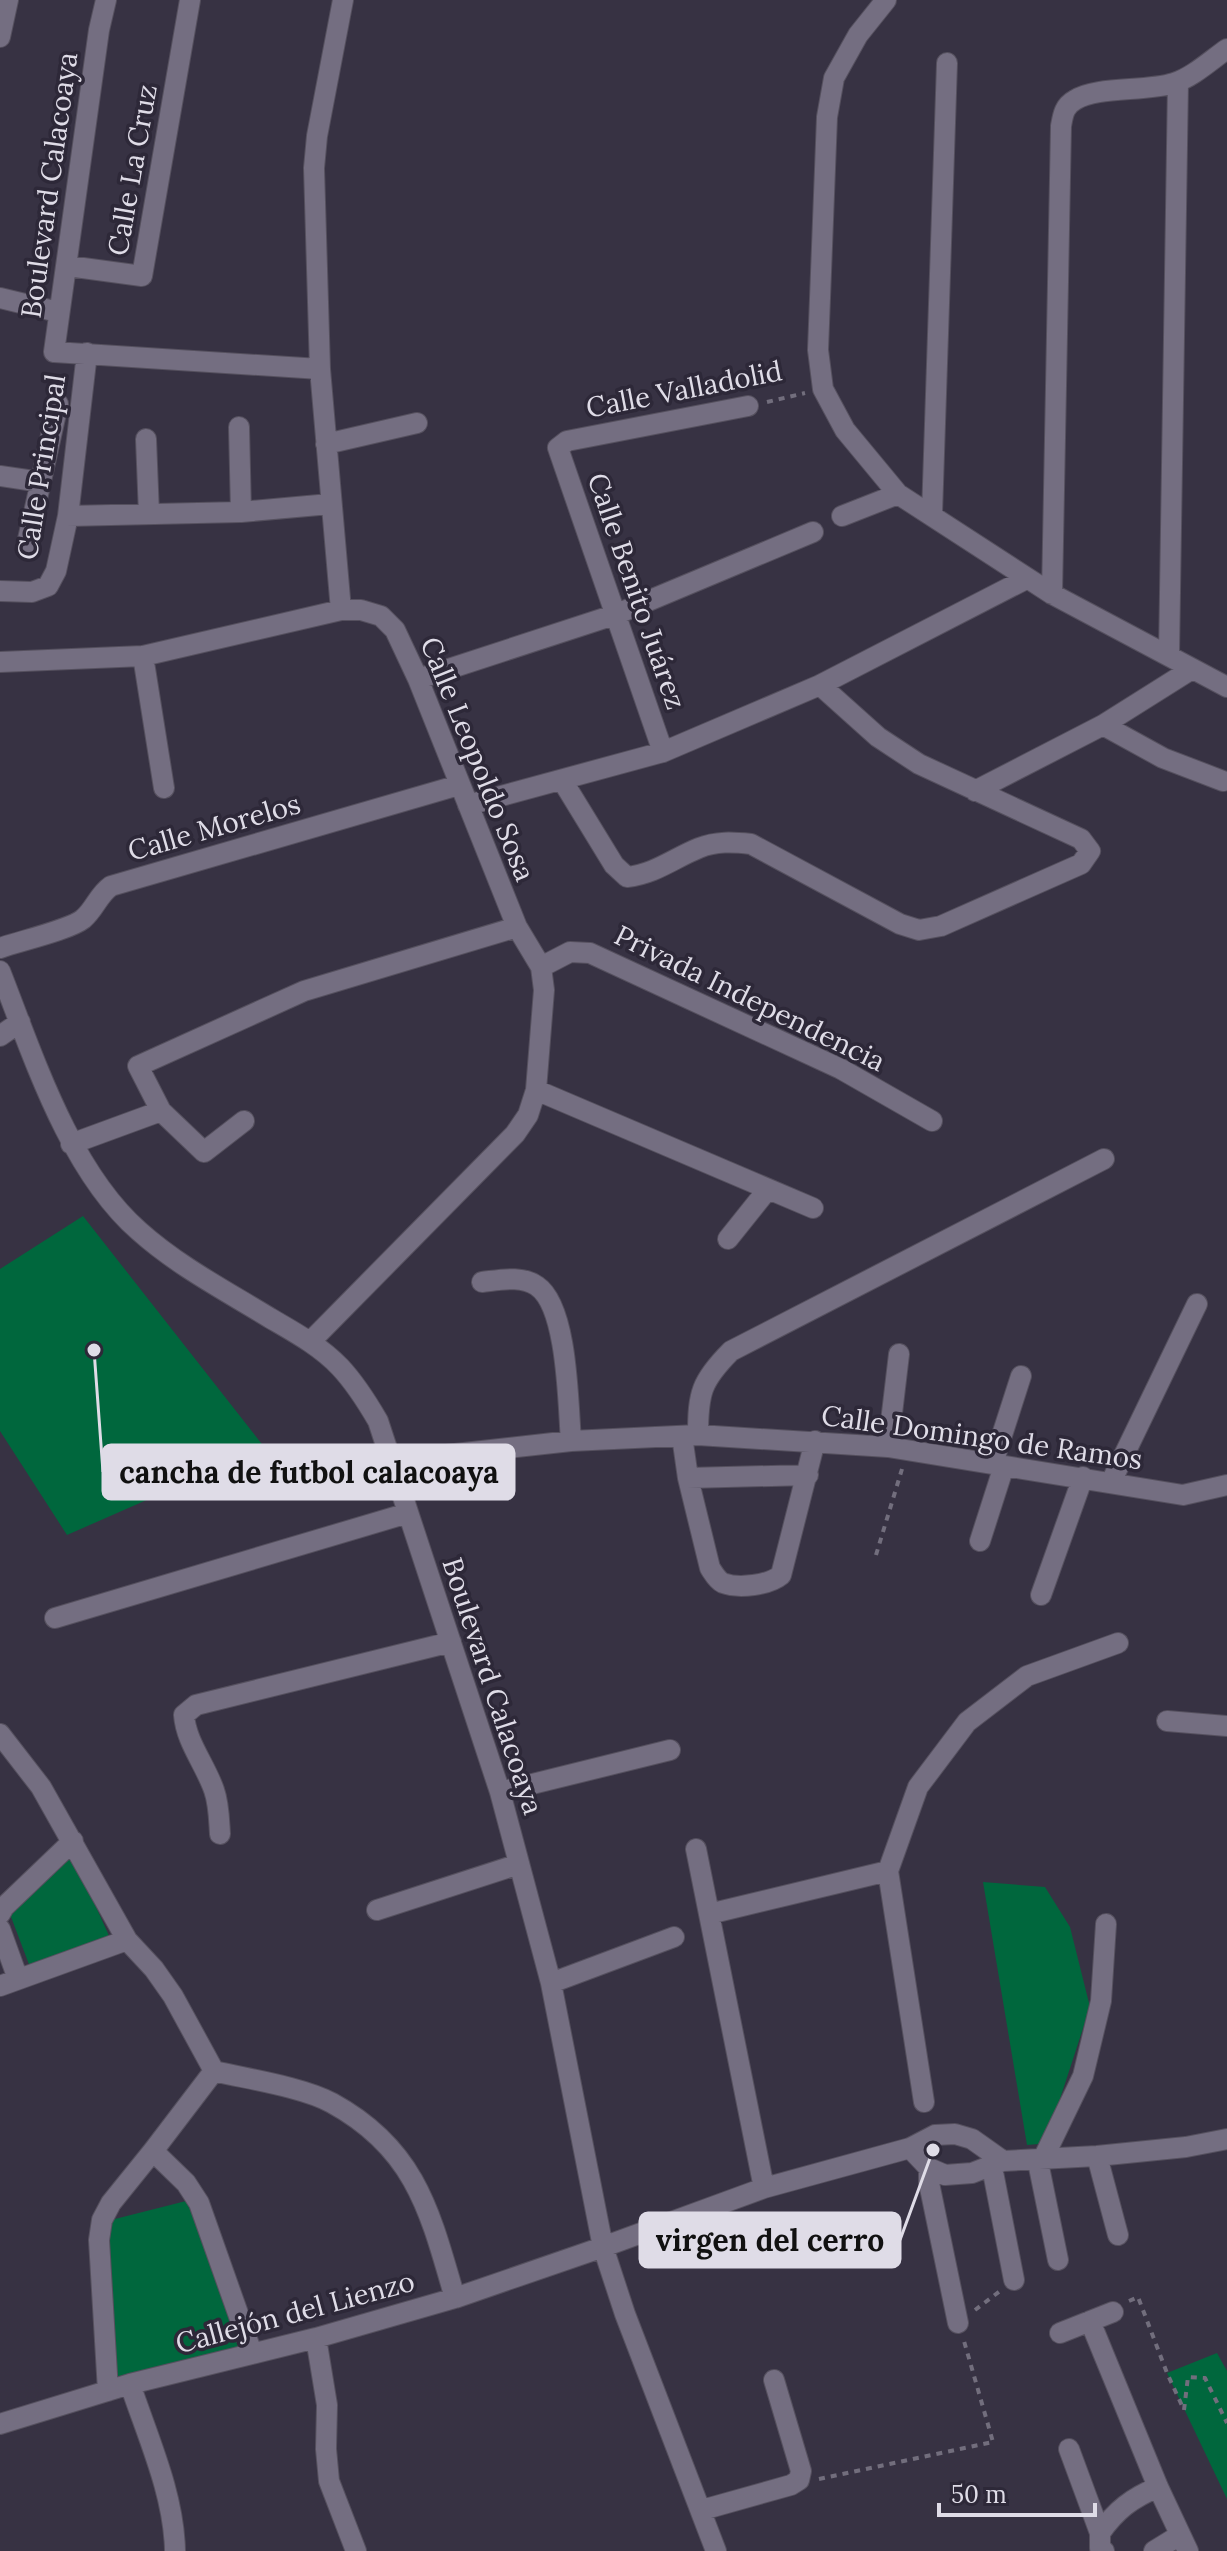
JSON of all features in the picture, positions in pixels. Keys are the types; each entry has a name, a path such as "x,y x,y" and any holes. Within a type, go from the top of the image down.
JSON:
{"street":[{"path":"0,37 8,0"},
{"name":"Boulevard Calacoaya","path":"106,0 99,30 54,352 320,369"},
{"name":"Calle La Cruz","path":"68,266 142,276 190,0"},
{"path":"0,662 143,656 341,610 320,369 314,168 317,136 343,0"},
{"path":"886,0 858,35 834,78 827,117 818,350 823,389 845,430 898,494 1026,579 1227,687"},
{"path":"1052,594 1061,126 1064,111 1073,100 1087,94 1152,89 1178,82 1227,49"},
{"path":"932,514 947,63"},
{"path":"1169,656 1178,82"},
{"path":"0,298 58,312"},
{"name":"Calle Principal","path":"0,591 32,592 48,586 56,571 68,516 87,353"},
{"path":"27,544 58,404"},
{"name":"Calle Valladolid","path":"558,448 567,441 748,406"},
{"path":"326,444 417,423"},
{"path":"239,427 241,512"},
{"path":"146,439 149,514"},
{"name":"Calle Benito Juárez","path":"558,448 663,752"},
{"path":"0,476 41,482"},
{"path":"842,516 898,494"},
{"path":"68,516 241,512 330,504"},
{"path":"418,679 617,614 813,532"},
{"path":"468,805 663,752 820,685 1026,579"},
{"name":"Calle Leopoldo Sosa","path":"310,1342 515,1134 528,1115 536,1090 544,990 541,967 517,927 418,679 395,630 381,616 361,610 341,610"},
{"path":"143,656 164,788"},
{"path":"975,791 1103,725 1192,669"},
{"path":"562,780 614,865 627,877 646,875 701,847 727,841 751,844 900,924 919,930 941,926 1081,864 1090,851 1081,839 919,764 878,737 820,685"},
{"path":"1103,725 1163,758 1223,781"},
{"name":"Calle Morelos","path":"0,948 80,922 91,912 100,894 111,886 459,785"},
{"path":"244,1121 204,1152 161,1111 138,1066 304,991 517,927"},
{"name":"Privada Independencia","path":"541,967 570,952 590,953 841,1069 932,1121"},
{"name":"Boulevard Calacoaya","path":"0,971 71,1144 106,1194 137,1230 180,1263 310,1342 339,1366 362,1394 378,1421 500,1792 551,1983 603,2247 625,2314 716,2551"},
{"path":"0,1036 20,1022"},
{"path":"536,1090 813,1208"},
{"path":"71,1144 161,1111"},
{"path":"815,1441 781,1575 765,1583 723,1583 710,1568 688,1478 690,1435 698,1400 710,1372 731,1351 1104,1159"},
{"path":"728,1239 768,1189"},
{"path":"482,1282 511,1278 537,1286 554,1306 561,1335 571,1441"},
{"path":"1111,1482 1197,1304"},
{"path":"898,1448 899,1354"},
{"path":"980,1541 1021,1376"},
{"name":"Calle Domingo de Ramos","path":"392,1461 571,1441 690,1435 898,1448 1183,1495 1227,1485"},
{"path":"688,1478 808,1475"},
{"path":"1041,1595 1083,1477"},
{"path":"55,1618 408,1513"},
{"path":"220,1834 219,1806 214,1789 185,1729 184,1715 196,1705 451,1642"},
{"path":"924,2102 888,1871 918,1787 967,1722 1027,1676 1118,1643"},
{"path":"1167,1721 1227,1726"},
{"path":"0,1734 41,1787 127,1940 154,1969 173,1996 214,2071 330,2102 380,2136 412,2175 434,2226 455,2298"},
{"path":"500,1792 670,1750"},
{"path":"0,1914 73,1841"},
{"path":"696,1849 764,2188"},
{"path":"377,1910 519,1864"},
{"path":"709,1914 888,1871"},
{"path":"1058,2260 1039,2167 1083,2076 1101,2001 1106,1924"},
{"path":"0,1929 9,1982 127,1940"},
{"path":"551,1983 674,1937"},
{"path":"108,2391 99,2240 102,2220 111,2203 214,2071"},
{"name":"Callejón del Lienzo","path":"0,2424 130,2384 316,2338 455,2298 764,2188 910,2148 935,2135 955,2134 972,2139 998,2164"},
{"path":"910,2148 929,2168 945,2175 972,2173 998,2164 1186,2147 1227,2139"},
{"path":"153,2151 186,2183 199,2203 252,2353"},
{"path":"1097,2156 1118,2235"},
{"path":"998,2164 1014,2280"},
{"path":"929,2168 929,2183 958,2323"},
{"path":"1060,2333 1120,2307"},
{"path":"1090,2321 1184,2543 1154,2551"},
{"path":"316,2338 326,2391 329,2481 356,2551"},
{"path":"702,2510 791,2485 799,2480 801,2471 774,2380"},
{"path":"130,2384 167,2494 174,2524 175,2551"},
{"path":"1069,2449 1099,2546"},
{"path":"1099,2546 1115,2512 1135,2496 1158,2487"}],"path":[{"name":"Calle Valladolid","path":"748,406 823,389"},
{"path":"876,1555 898,1448"},
{"path":"1120,2307 1138,2297 1184,2410 1188,2377 1205,2378 1227,2423"},
{"path":"791,2485 993,2442 958,2323"}],"green space":[{"path":"83,1216 265,1448 67,1535 0,1431 0,1269"},
{"path":"71,1851 110,1938 30,1967 8,1909"},
{"path":"983,1882 1045,1887 1070,1927 1090,2007 1057,2108 1050,2143 1027,2145"},
{"path":"190,2200 241,2353 116,2386 107,2221"},
{"path":"1217,2353 1227,2371 1227,2499 1167,2373"}],"place":[{"name":"cancha de futbol calacoaya","path":"94,1350"},
{"name":"virgen del cerro","path":"933,2150"}]}
